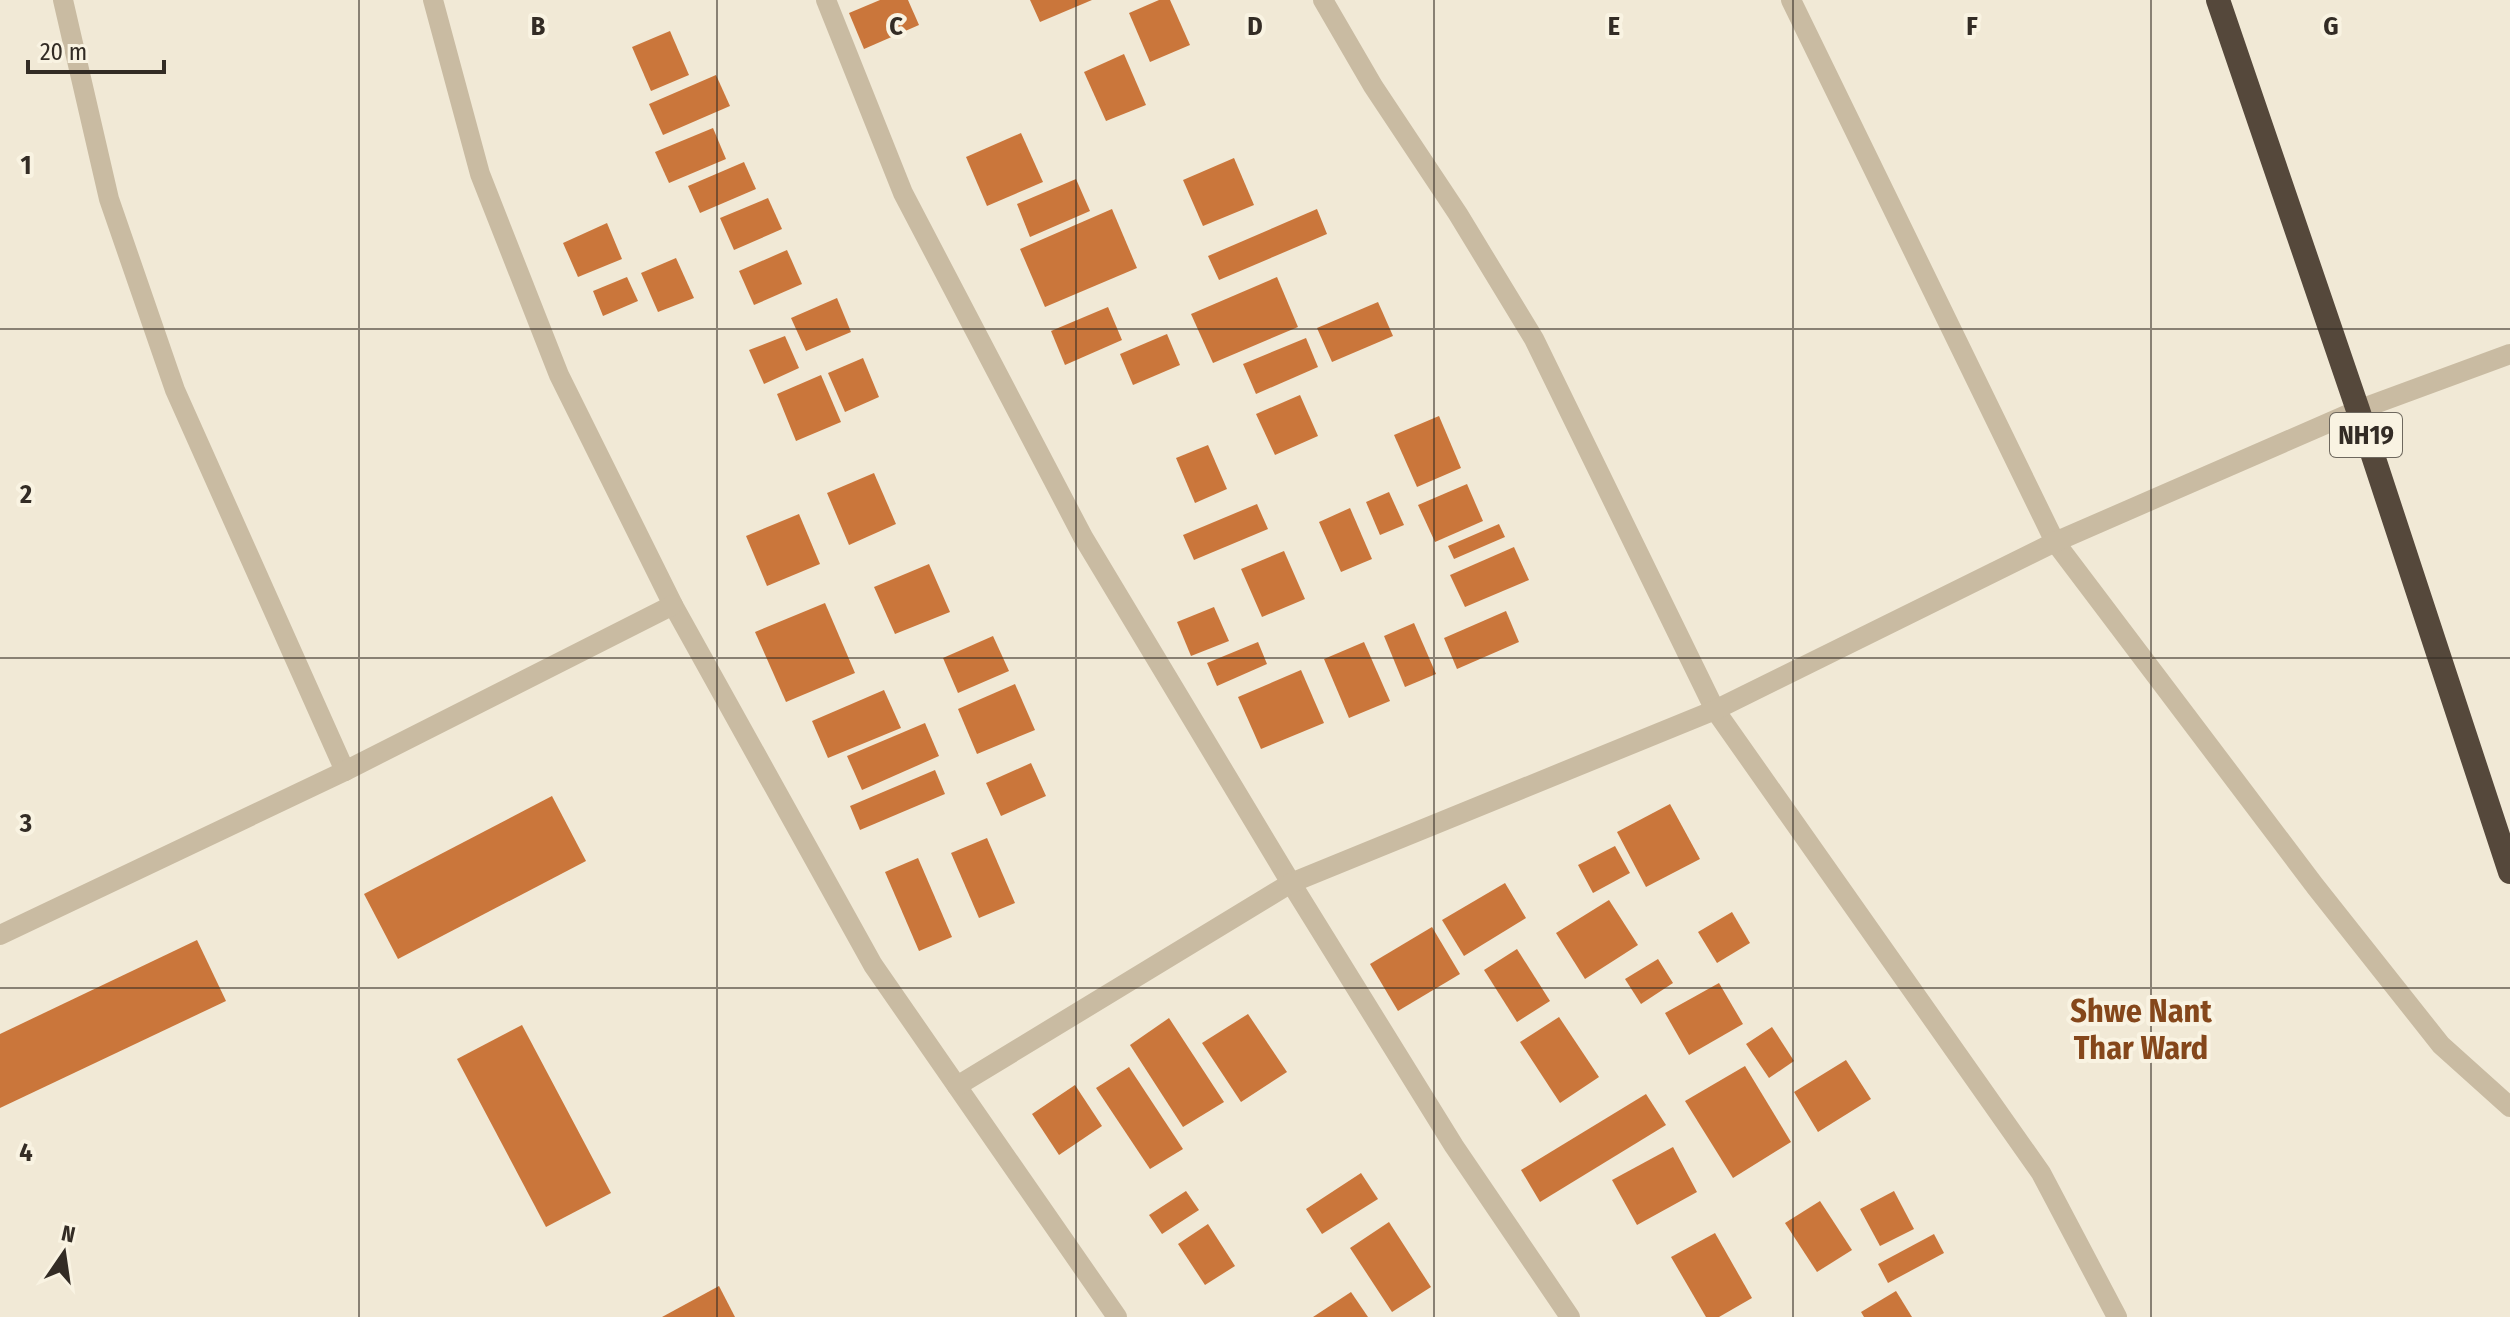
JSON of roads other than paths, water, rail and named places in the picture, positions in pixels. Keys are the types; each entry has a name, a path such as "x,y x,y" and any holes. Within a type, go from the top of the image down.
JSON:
{"highway":[{"name":"NH19","path":"2218,0 2358,410 2510,872"}],"street":[{"path":"63,0 109,199 175,390 345,771"},
{"path":"433,0 480,174 559,375 673,605 873,965 1117,1317"},
{"path":"826,0 903,193 1083,537 1454,1146 1570,1317"},
{"path":"1323,0 1373,86 1458,214 1534,339 1715,710 2041,1173 2117,1317"},
{"path":"1791,0 2055,542 2315,886 2441,1045 2510,1107"},
{"path":"957,1086 1291,883 1715,710 2055,542 2358,410 2510,354"},
{"path":"0,935 345,771 673,605"}],"district":[{"name":"Shwe Nant Thar Ward","path":"2141,1030"}]}
